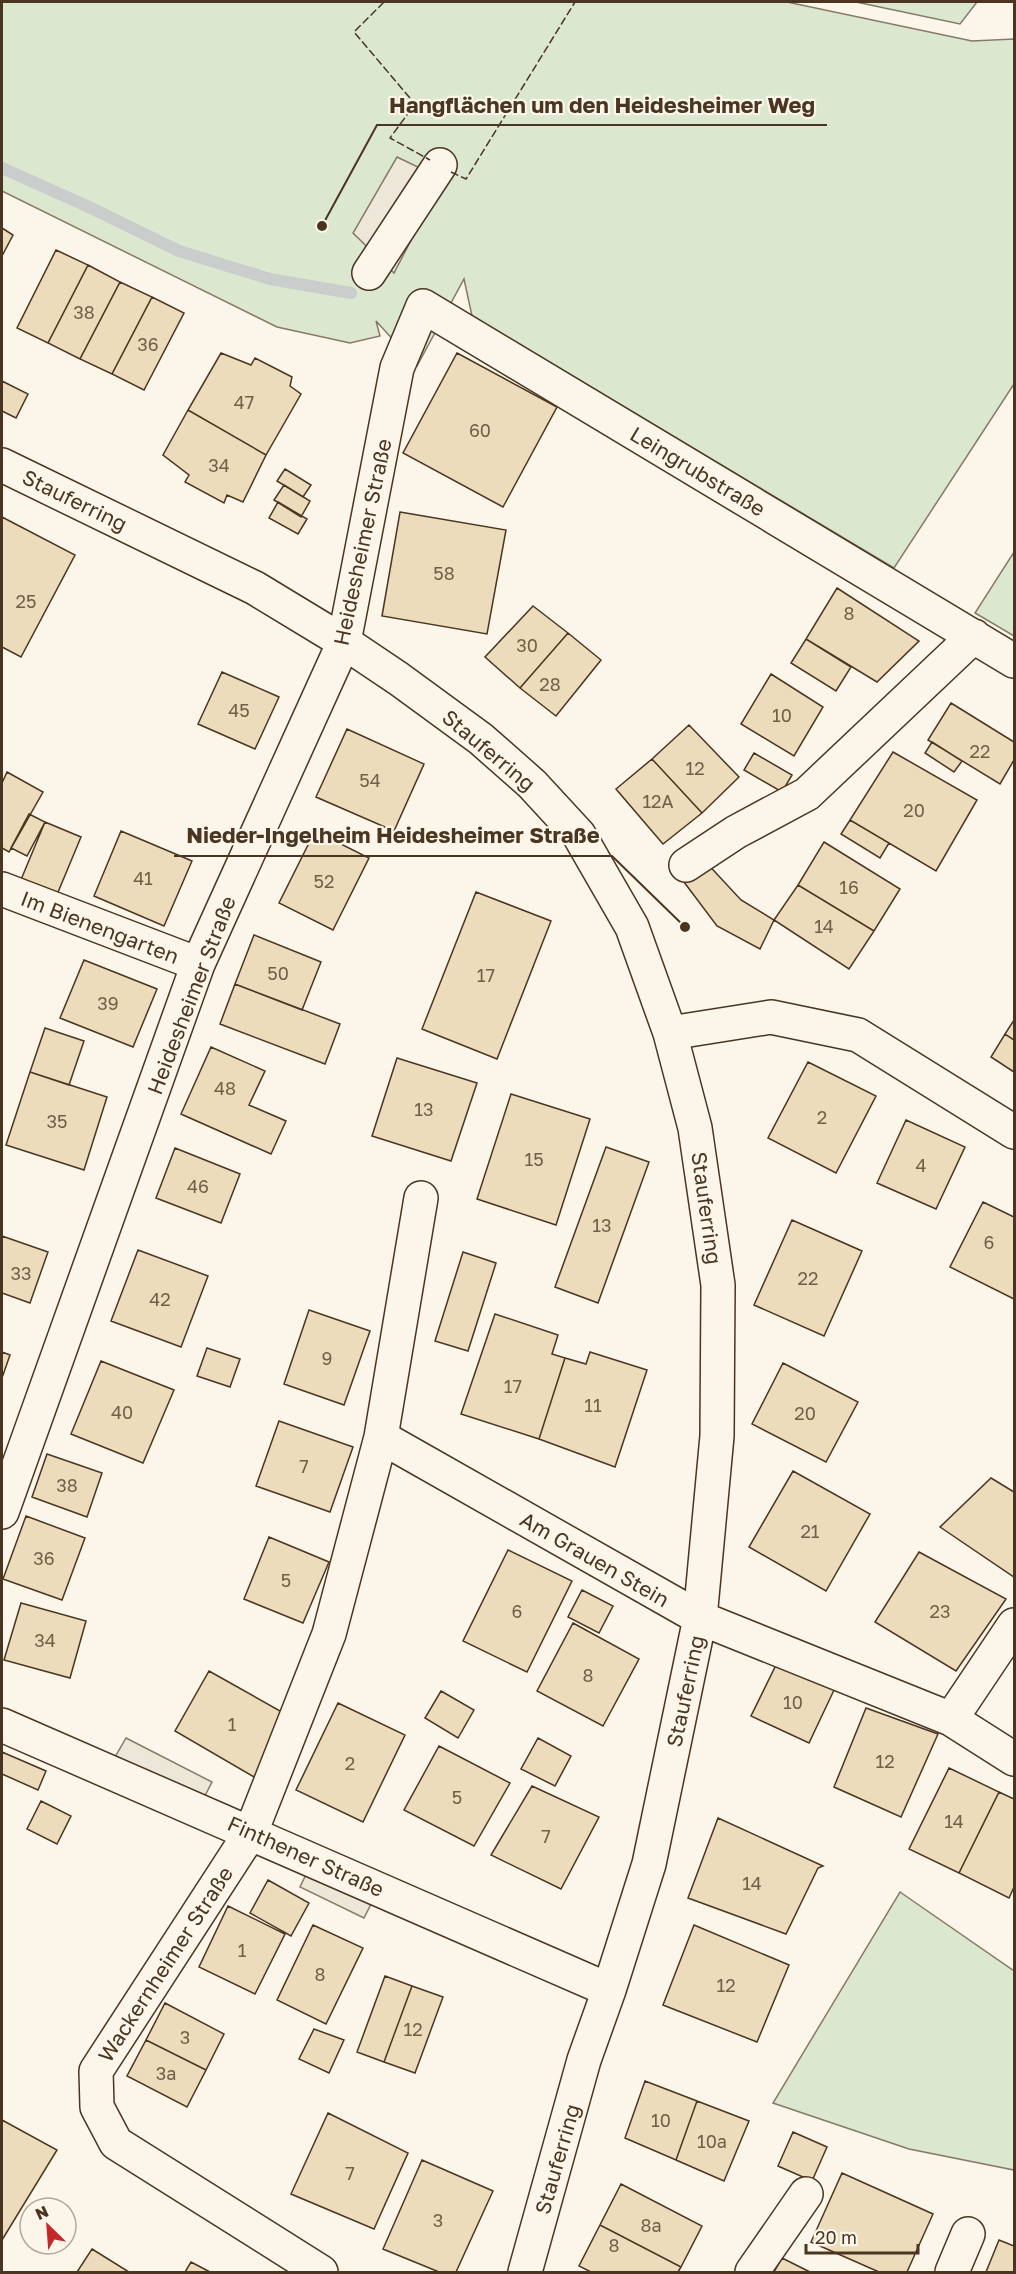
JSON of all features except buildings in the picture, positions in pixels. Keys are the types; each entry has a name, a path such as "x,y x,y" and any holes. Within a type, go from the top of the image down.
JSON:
{"street":[{"path":"369,273 440,165"},
{"name":"Leingrubstraße","path":"423,306 1014,661"},
{"name":"Heidesheimer Straße","path":"2,1512 198,964 344,642 397,368 423,306"},
{"name":"Stauferring","path":"2,465 255,588 344,642 481,738 532,784 579,835 632,927 670,1033 695,1128 718,1285 717,1436 700,1618 649,1864 584,2060 525,2272"},
{"path":"686,865 736,832 807,794 974,636"},
{"name":"Im Bienengarten","path":"2,889 198,964"},
{"path":"670,1033 771,1017 858,1035 1014,1132"},
{"path":"251,1832 329,1634 381,1437 421,1198"},
{"name":"Am Grauen Stein","path":"381,1437 700,1618 951,1719 1014,1759"},
{"path":"951,1719 1014,1625"},
{"name":"Finthener Straße","path":"2,1725 609,1990"},
{"name":"Wackernheimer Straße","path":"251,1832 96,2071 98,2108 116,2143 321,2272"},
{"path":"752,2272 806,2194"},
{"path":"952,2272 968,2234"}],"green space":[{"path":"2,2 787,2 972,41 1014,39 1014,384 894,568 472,316 464,279 417,366 376,321 380,336 350,343 277,327 2,191"},
{"path":"856,2 977,2 960,24"},
{"path":"1014,552 1014,636 975,613"},
{"path":"900,1892 1014,1971 1014,2170 909,2149 773,2103"}],"shaded area":[{"path":"397,157 443,179 394,273 353,233"},
{"path":"126,1738 212,1782 196,1813 107,1771"},
{"path":"311,1864 375,1896 364,1918 300,1887"}],"waterway":[{"path":"2,168 179,251 270,279 351,293"}],"fence":[{"path":"384,2 354,32 415,104 390,138 430,160"},
{"path":"451,172 466,179 575,2"}],"place":[{"name":"Hangflächen um den Heidesheimer Weg","path":"322,226"},
{"name":"Nieder-Ingelheim Heidesheimer Straße","path":"685,927"}]}
